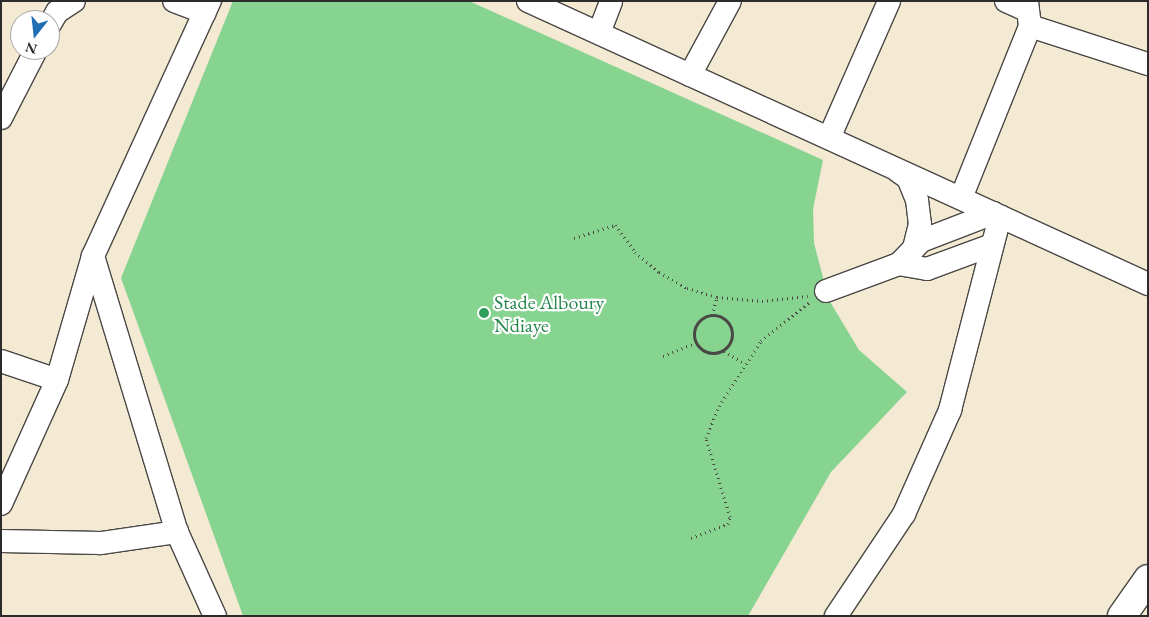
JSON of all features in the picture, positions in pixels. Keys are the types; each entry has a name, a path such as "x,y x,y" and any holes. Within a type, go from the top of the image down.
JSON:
{"highway":[{"path":"1122,616 1148,579"}],"street":[{"path":"60,10 74,1"},
{"path":"1,504 57,380 93,256 208,7 174,1"},
{"path":"528,1 1148,284"},
{"path":"599,33 611,1"},
{"path":"690,75 730,1"},
{"path":"828,138 889,1"},
{"path":"1006,1 1028,13 1148,64"},
{"path":"961,198 1028,13"},
{"path":"1,118 31,60"},
{"path":"893,167 908,178 917,200 920,224 907,256"},
{"path":"826,292 907,256 921,241 997,214"},
{"path":"836,616 904,514 950,410 992,245 997,214"},
{"path":"907,256 927,269 992,245"},
{"path":"93,256 178,532 215,616"},
{"path":"1,361 57,380"},
{"path":"1,541 101,543 178,532"}],"path":[{"path":"574,238 615,225 635,252 659,272 687,288 718,297 762,301 826,292"},
{"path":"691,538 728,524 729,505 706,438 744,363 790,315 826,292"},
{"path":"696,343 696,324 712,315 718,297"},
{"path":"696,343 711,354 724,351 732,341 732,328 724,318 712,315"},
{"path":"663,356 696,343"},
{"path":"724,351 744,363"}],"green space":[{"name":"Stade Alboury Ndiaye","path":"233,1 469,1 823,160 813,209 814,243 829,300 859,350 907,392 831,472 748,616 243,616 121,278"}],"place":[{"name":"Stade Alboury Ndiaye","path":"484,313"}]}
